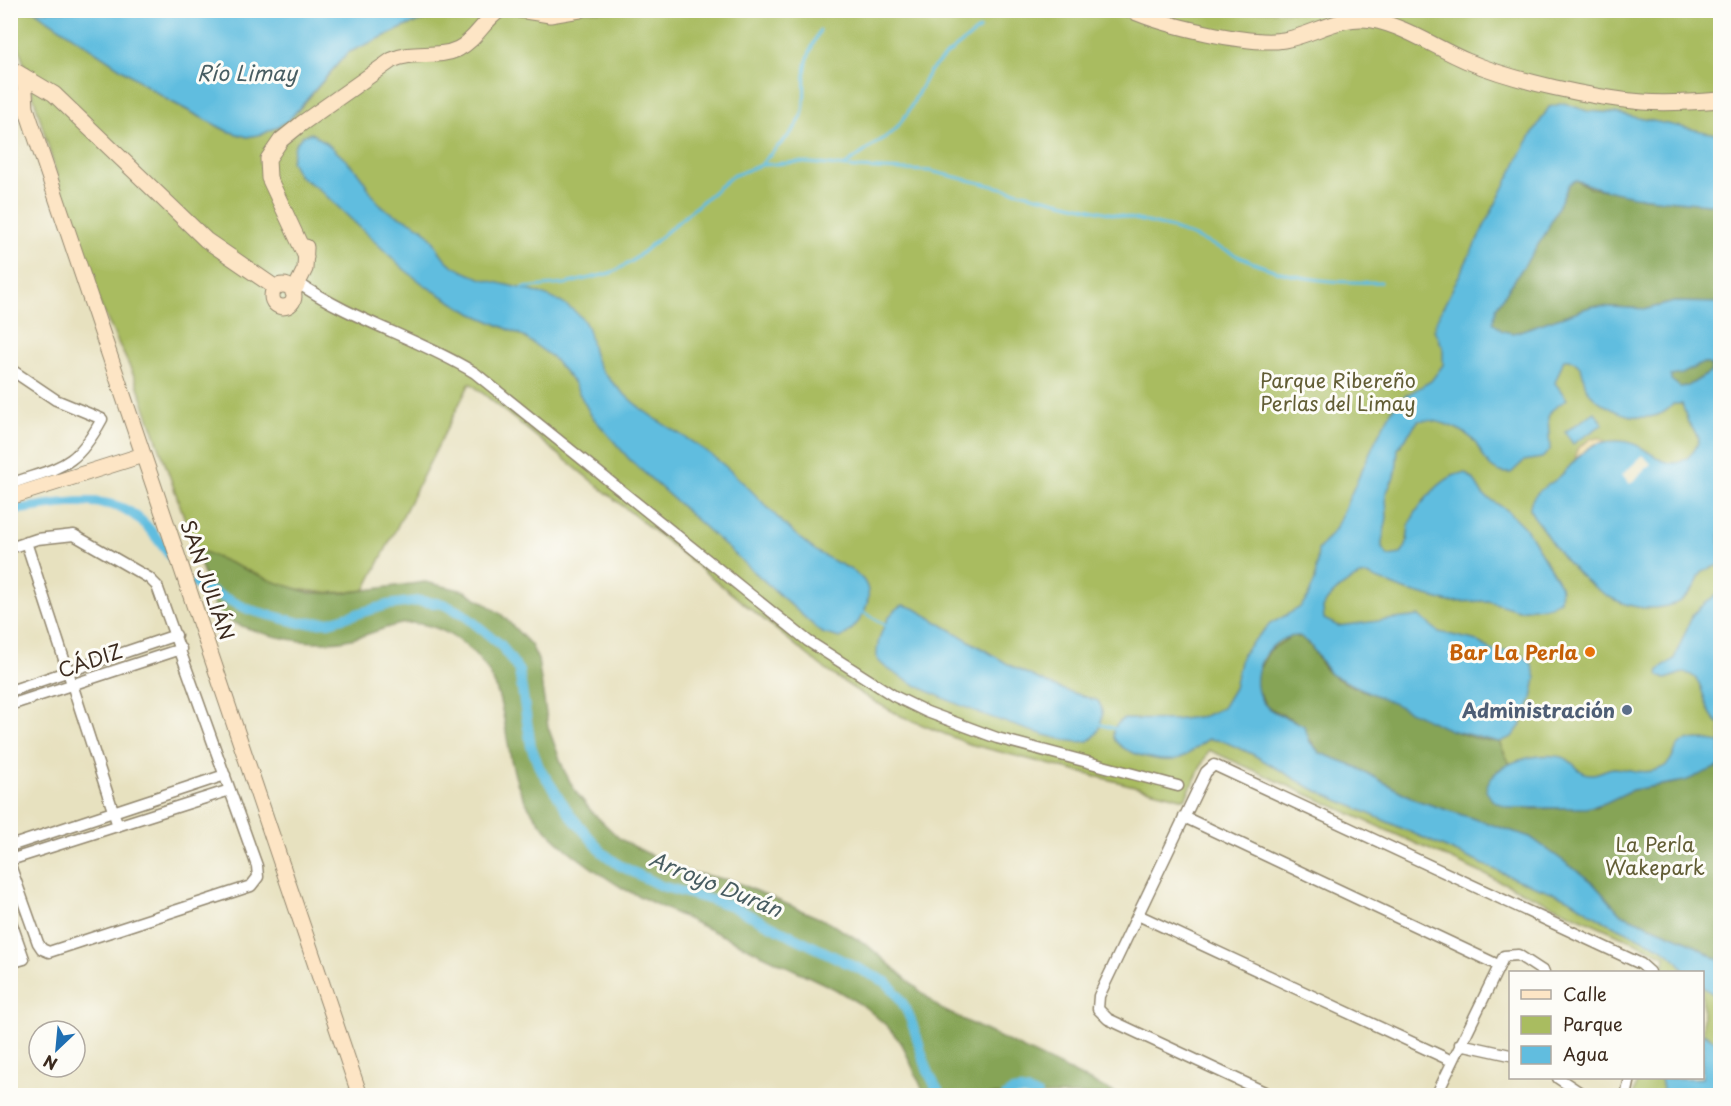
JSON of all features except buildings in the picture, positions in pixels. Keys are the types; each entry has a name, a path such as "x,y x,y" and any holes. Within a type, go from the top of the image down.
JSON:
{"street":[{"path":"17,72 60,99 206,240 276,288 272,294 273,300 281,307 291,304 306,257 301,221 272,184 267,172 268,159 275,147 301,123 399,57 445,53 461,47 500,10"},
{"path":"519,10 550,15 580,10"},
{"path":"1130,10 1179,27 1266,41 1296,38 1344,20 1369,19 1394,27 1469,62 1558,87 1642,102 1720,100"},
{"name":"SAN JULIÁN","path":"17,72 26,108 360,1095"},
{"path":"296,288 454,360 475,373 808,641 894,696 927,712 997,738 1178,786"},
{"path":"10,369 56,400 102,419 89,444 75,459 10,484"},
{"path":"10,497 143,455"},
{"path":"10,548 26,542 62,535 78,537 149,578 160,591 225,775 258,877 251,886 54,951 46,951 38,943 10,865"},
{"path":"26,542 118,826"},
{"name":"CÁDIZ","path":"10,691 176,635"},
{"name":"CÁDIZ","path":"10,705 181,649"},
{"path":"1273,1095 1100,1012 1098,1000 1184,817 1208,769 1217,765 1641,964 1649,971"},
{"path":"10,846 225,775"},
{"path":"10,860 230,790"},
{"path":"1184,817 1498,965"},
{"path":"1138,915 1452,1061"},
{"path":"10,919 24,959 10,963"},
{"path":"1436,1095 1504,956 1513,953 1542,971"},
{"path":"1460,1044 1509,1055"},
{"path":"1561,1079 1585,1095"},
{"path":"1626,1095 1630,1079"}],"green space":[{"name":"Parque Ribereño Perlas del Limay","path":"10,11 35,11 168,100 227,131 277,128 295,114 347,53 409,25 456,11 1720,11 1720,1044 1704,1034 1704,971 1663,971 1665,956 1209,750 1185,799 969,744 901,716 830,673 470,383 365,590 318,592 297,589 257,576 195,548 135,378 86,275"},
{"path":"1576,180 1590,188 1624,192 1644,198 1720,205 1720,303 1674,302 1647,309 1593,306 1514,333 1497,328 1492,317 1497,306 1545,234 1569,184"},
{"path":"1703,363 1711,365 1711,372 1688,386 1680,387 1671,380 1671,376"},
{"path":"195,548 272,581 310,593 344,593 425,582 465,591 502,615 531,645 538,660 548,727 564,770 575,791 592,812 620,839 679,870 733,881 826,921 866,944 941,1009 1119,1095 925,1095 902,1044 887,1026 865,1007 835,989 624,889 577,858 548,832 536,818 518,785 497,690 478,657 461,642 441,630 423,624 408,623 346,640 327,642 299,641 244,627 218,616"},
{"name":"La Perla Wakepark","path":"1292,636 1300,637 1310,645 1324,668 1342,681 1454,731 1483,740 1499,742 1511,766 1498,770 1526,809 1596,807 1632,790 1675,783 1720,766 1720,961 1689,942 1621,914 1591,881 1530,837 1416,800 1352,765 1320,753 1296,721 1267,707 1255,687 1257,673 1270,650"},
{"path":"1638,1079 1661,1079 1664,1095 1633,1096"}],"sand":[{"path":"1592,438 1600,438 1606,442 1589,448 1575,461 1577,449"}],"water":[{"name":"Río Limay","path":"35,11 456,11 409,25 347,53 288,121 263,134 247,137 227,131 168,100"},
{"path":"1564,103 1587,111 1615,113 1720,135 1720,205 1628,195 1576,180 1569,184 1545,234 1497,306 1493,322 1502,331 1514,333 1593,306 1647,309 1674,302 1720,303 1720,564 1703,572 1691,592 1678,602 1668,606 1643,608 1624,604 1607,596 1575,571 1562,556 1531,512 1531,501 1587,449 1603,442 1627,442 1659,459 1673,463 1680,462 1690,455 1697,446 1699,438 1688,422 1682,404 1673,404 1664,412 1654,416 1631,416 1619,412 1598,401 1587,389 1580,367 1570,359 1564,359 1555,383 1567,399 1552,410 1548,417 1550,450 1542,458 1524,461 1511,473 1503,473 1492,467 1474,441 1463,432 1440,422 1418,421 1398,449 1396,473 1386,494 1387,518 1382,542 1382,548 1388,556 1401,554 1407,543 1410,523 1425,499 1449,478 1465,473 1474,480 1483,495 1507,510 1527,530 1561,586 1560,600 1550,606 1518,610 1488,601 1449,602 1404,590 1367,575 1342,587 1330,597 1323,608 1324,619 1338,626 1419,616 1439,632 1474,640 1496,652 1511,650 1525,657 1531,662 1536,678 1532,699 1521,725 1512,737 1499,742 1450,730 1330,674 1309,643 1299,636 1287,637 1268,651 1257,673 1257,686 1260,697 1267,707 1304,726 1310,742 1320,753 1352,765 1416,800 1530,837 1591,881 1621,914 1689,942 1720,961 1720,999 1704,988 1704,971 1685,971 1675,958 1660,947 1604,921 1568,898 1518,880 1309,787 1252,754 1223,741 1209,739 1183,757 1164,760 1152,759 1128,750 1118,744 1113,737 1114,728 1123,719 1174,720 1204,716 1222,708 1234,688 1241,657 1249,646 1270,624 1299,608 1307,599 1315,580 1318,550 1335,529 1376,439 1393,408 1403,397 1431,381 1443,365 1443,348 1434,330 1436,321 1527,142 1549,107","holes":["1703,363 1711,365 1711,372 1688,386 1680,387 1671,380 1671,376 1682,374"]},
{"path":"311,133 331,147 352,167 383,207 425,230 444,258 451,264 480,278 544,295 573,310 585,323 599,366 624,394 663,424 705,450 801,539 821,554 860,576 867,589 867,605 853,628 840,638 822,633 630,460 591,415 573,382 552,357 521,335 469,312 427,287 405,270 319,189 299,176 291,161 295,145 302,136"},
{"path":"1595,412 1603,424 1573,444 1565,432"},
{"path":"1720,591 1720,724 1709,711 1700,686 1690,674 1683,673 1665,679 1658,675 1659,670 1674,659 1693,614"},
{"path":"903,605 914,608 1013,667 1055,687 1098,701 1102,714 1097,734 1088,741 1072,741 1013,725 942,697 888,669 877,658 878,644 887,620"},
{"path":"1699,739 1720,743 1720,766 1685,781 1632,790 1605,803 1586,808 1509,808 1492,800 1486,791 1495,773 1516,761 1528,758 1562,757 1587,774 1614,768 1648,772 1666,765 1682,743"},
{"path":"1704,1034 1720,1044 1720,1095 1664,1095 1661,1079 1704,1079"}],"pier":[{"path":"1643,455 1651,464 1630,484 1622,475"}],"waterway":[{"path":"844,166 894,131 907,114 929,72 945,56 980,29"},
{"path":"761,165 789,136 802,115 807,62 820,30"},
{"path":"522,288 565,284 611,273 631,262 732,176 761,165 799,162 857,168 930,171 1168,227 1262,266 1291,275 1336,281 1381,282"},
{"name":"Arroyo Durán","path":"10,510 74,502 91,502 121,508 145,524 171,557"},
{"name":"Arroyo Durán","path":"195,584 250,610 300,623 329,622 387,605 419,601 443,604 463,614 501,645 519,671 531,746 539,767 571,816 603,853 619,865 661,886 729,905 886,982 898,995 906,1009 933,1082 942,1096"},
{"path":"861,611 889,627"},
{"path":"1099,724 1119,730"},
{"name":"Arroyo Durán","path":"1006,1096 1018,1091 1038,1096"}],"place":[{"name":"Bar La Perla","path":"1590,652"},
{"name":"Administración","path":"1627,710"}]}
